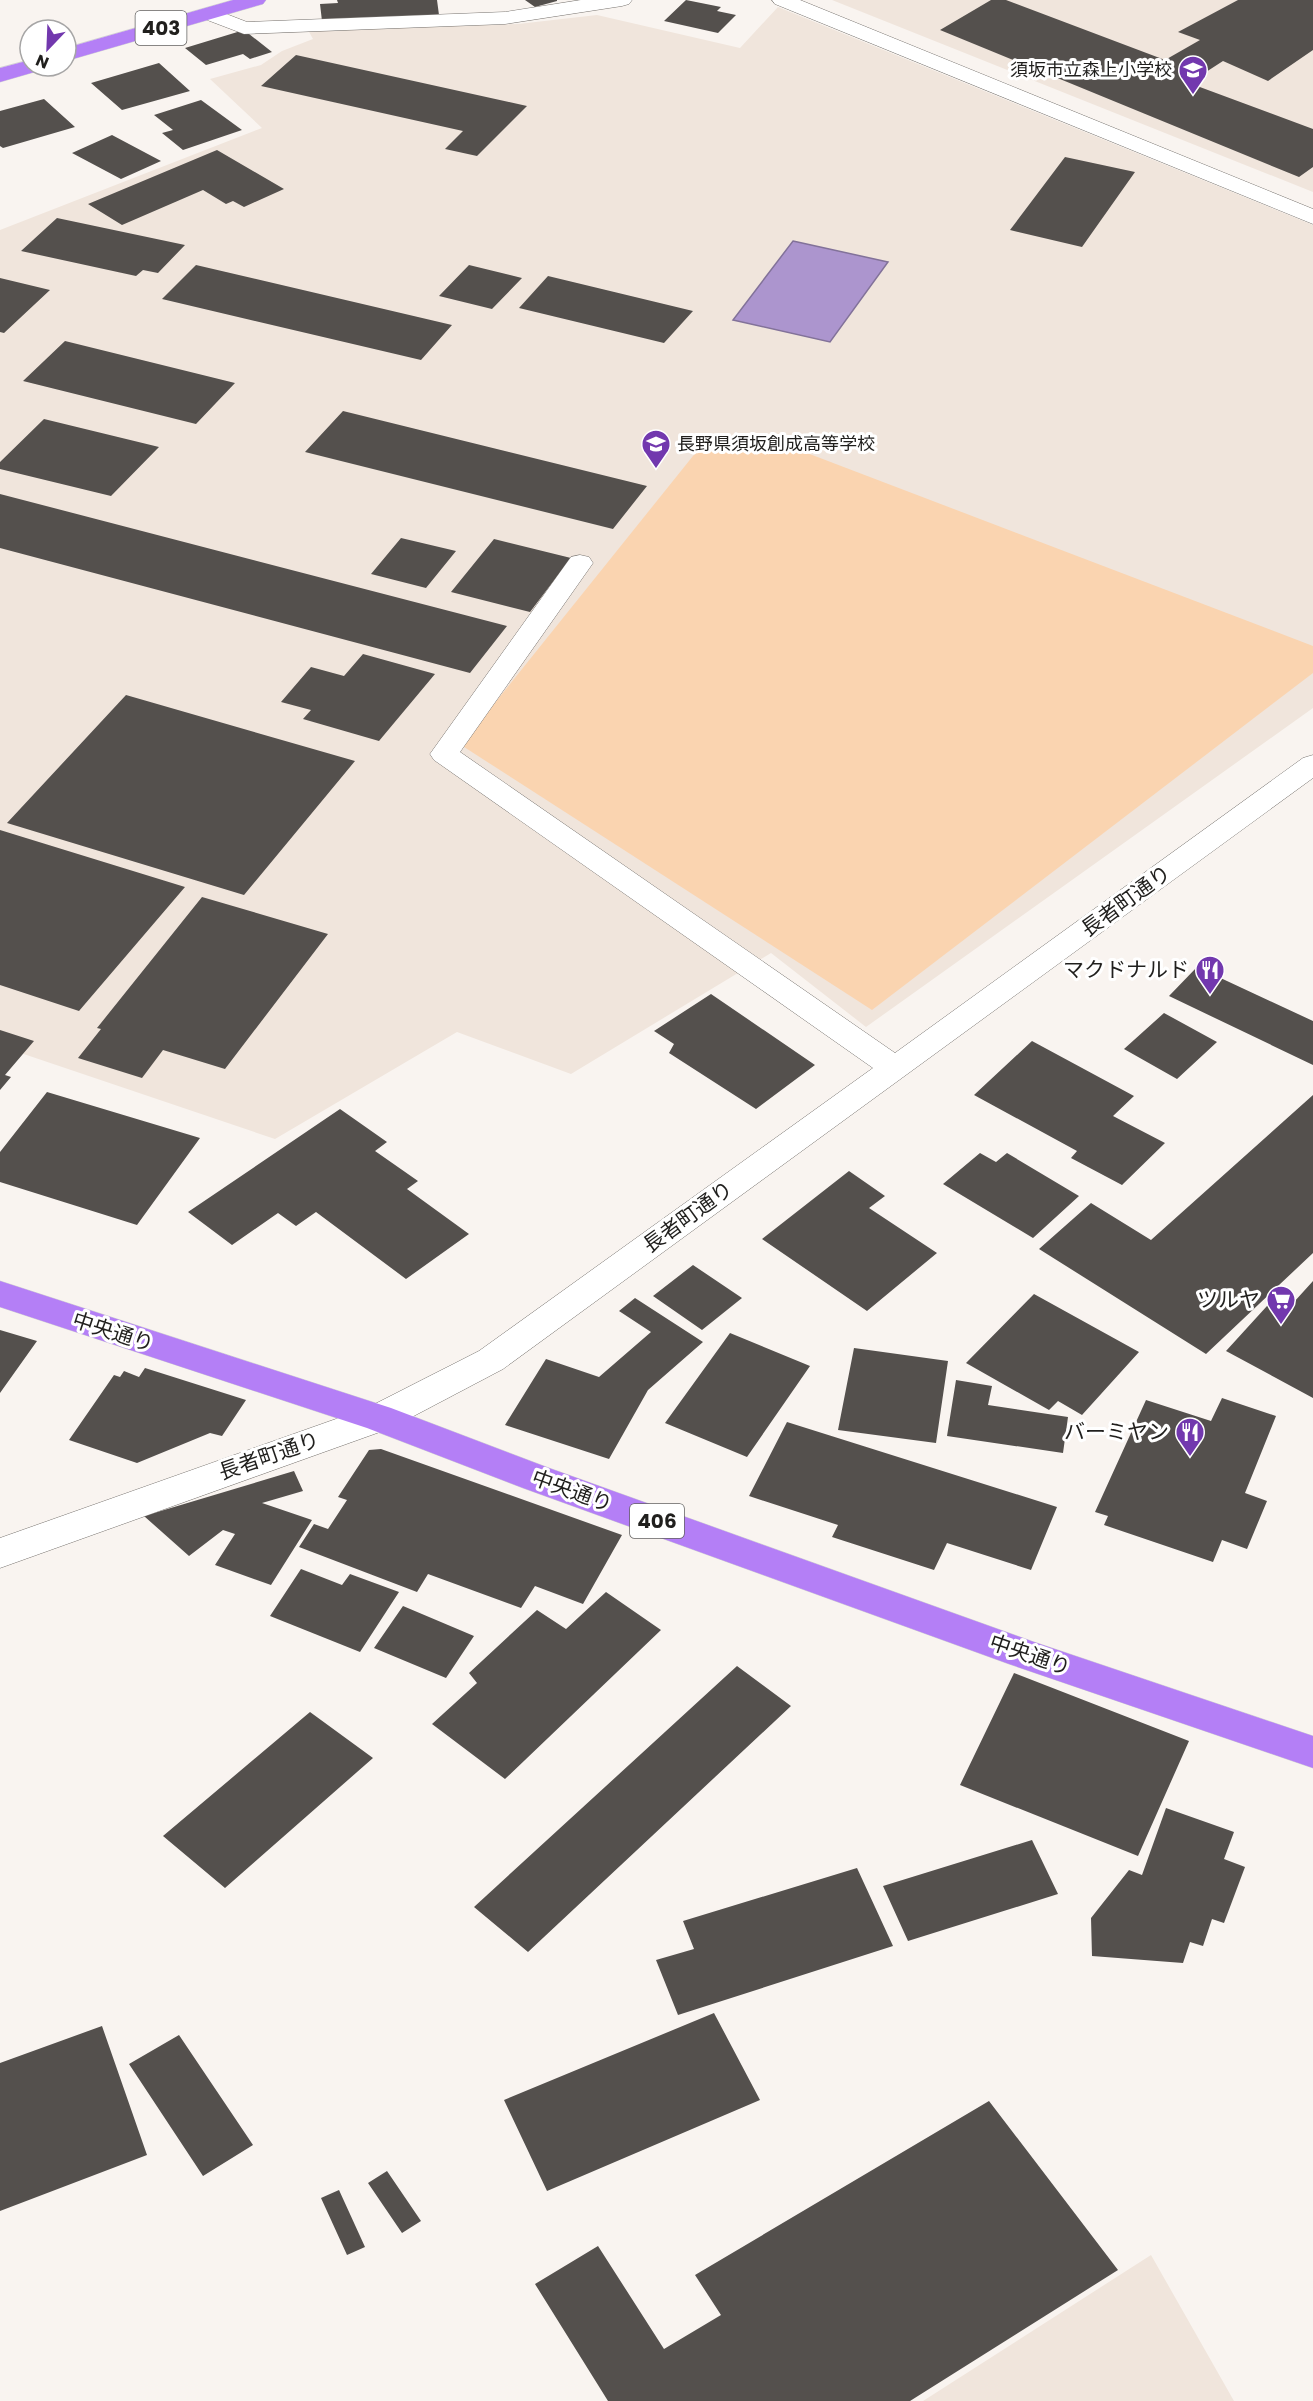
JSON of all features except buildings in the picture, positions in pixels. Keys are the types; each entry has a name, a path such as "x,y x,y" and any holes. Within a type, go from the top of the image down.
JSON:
{"highway":[{"name":"403","path":"78,52 256,0"},
{"path":"0,75 18,70"},
{"name":"中央通り","path":"0,1294 379,1418 547,1482 1022,1653 1313,1752"}],"street":[{"path":"209,14 243,28 505,18 622,0"},
{"path":"783,0 1313,217"},
{"path":"580,563 444,754 863,1047 897,1068"},
{"name":"長者町通り","path":"0,1552 379,1418 491,1360 897,1068 1313,764"}],"shaded area":[{"name":"須坂市立森上小学校","path":"832,0 1313,0 1313,192"},
{"name":"長野県須坂創成高等学校","path":"778,7 1313,225 1313,708 866,1027 771,953 571,1074 457,1032 275,1139 0,1046 0,230 262,128 210,79 261,65 282,51 313,39 308,30 518,24 597,15 740,48"},
{"path":"793,241 888,262 830,342 733,320"},
{"path":"701,446 807,453 1313,646 1313,673 872,1010 461,745"},
{"path":"1151,2255 1234,2401 923,2401"}],"place":[{"name":"須坂市立森上小学校","path":"1193,96"},
{"name":"長野県須坂創成高等学校","path":"656,470"},
{"name":"マクドナルド","path":"1210,996"},
{"name":"ツルヤ","path":"1281,1326"},
{"name":"バーミヤン","path":"1190,1458"}]}
